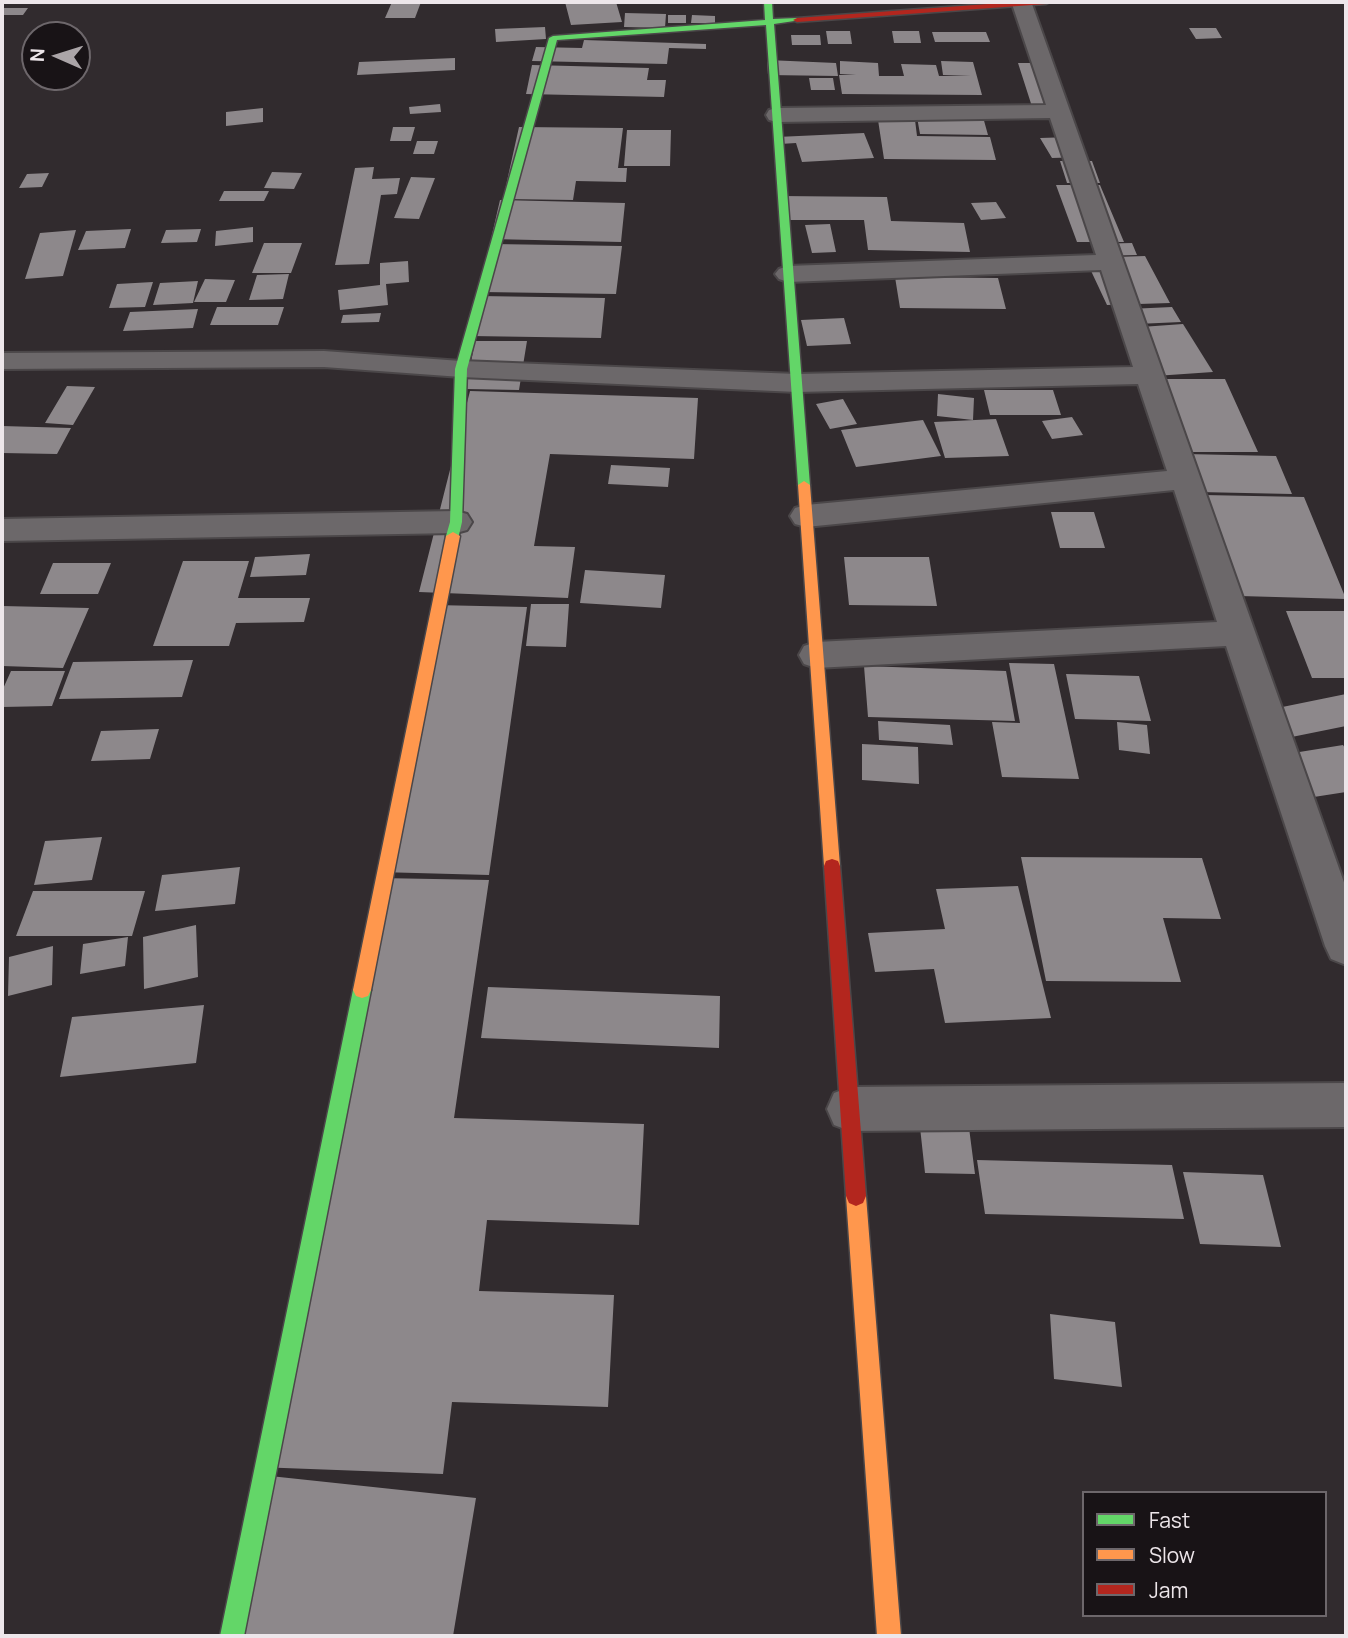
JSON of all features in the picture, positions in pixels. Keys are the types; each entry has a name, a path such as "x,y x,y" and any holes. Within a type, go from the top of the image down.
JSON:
{"street":[{"path":"768,2 889,1636"},
{"path":"232,1636 456,522 461,369 553,38 1034,3 1059,111 1346,946"},
{"path":"777,115 1059,111"},
{"path":"788,274 1111,262"},
{"path":"2,361 324,359 461,369 797,383 1150,375"},
{"path":"806,516 1185,478"},
{"path":"2,530 456,522"},
{"path":"816,655 1239,633"},
{"path":"850,1110 1346,1105"}],"building":[{"path":"392,2 421,2 415,18 385,18"},
{"path":"565,2 616,2 622,22 571,25"},
{"path":"2,8 28,8 23,15 2,15"},
{"path":"625,13 666,14 665,28 624,27"},
{"path":"668,15 686,15 686,23 668,23"},
{"path":"692,15 715,16 715,23 691,23"},
{"path":"545,27 546,39 496,42 495,29"},
{"path":"1189,28 1216,28 1222,38 1196,39"},
{"path":"826,31 850,31 852,44 828,44"},
{"path":"892,31 919,31 921,43 894,43"},
{"path":"932,32 986,32 990,42 935,42"},
{"path":"791,35 820,35 821,45 792,45"},
{"path":"584,40 706,44 706,49 669,48 667,64 532,61 536,47 582,48"},
{"path":"455,58 455,70 357,75 359,62"},
{"path":"767,60 836,63 838,76 768,75"},
{"path":"840,61 878,63 879,76 904,76 901,64 936,65 939,76 971,76 943,75 941,61 973,62 982,95 842,94 839,75 856,75 840,74"},
{"path":"1018,63 1040,63 1059,116 1035,116"},
{"path":"532,65 649,68 647,80 666,80 664,97 526,94"},
{"path":"809,78 833,78 835,90 811,90"},
{"path":"440,104 441,112 410,114 409,107"},
{"path":"263,108 263,122 226,126 226,112"},
{"path":"917,117 983,117 988,135 920,134"},
{"path":"878,120 915,120 917,136 990,137 996,160 884,159"},
{"path":"393,127 415,127 411,141 390,141"},
{"path":"519,127 623,128 618,168 627,168 626,182 576,181 573,200 503,199"},
{"path":"627,130 671,130 670,166 624,166"},
{"path":"864,133 874,158 802,162 796,143 780,144 777,137"},
{"path":"1072,137 1084,157 1052,158 1040,138"},
{"path":"417,141 438,141 434,154 413,154"},
{"path":"1060,161 1092,161 1100,183 1067,183"},
{"path":"374,167 372,179 400,178 397,194 381,195 369,264 335,265 355,168"},
{"path":"272,172 302,173 294,189 264,188"},
{"path":"49,173 42,187 19,188 27,174"},
{"path":"411,177 435,178 419,219 394,218"},
{"path":"1056,185 1100,185 1124,242 1077,242"},
{"path":"224,191 269,191 264,201 219,201"},
{"path":"780,196 887,197 891,221 964,223 970,252 868,250 864,220 781,220"},
{"path":"500,200 625,203 621,242 491,239"},
{"path":"996,202 1006,218 981,220 971,203"},
{"path":"830,224 836,252 812,253 805,225"},
{"path":"253,227 253,242 215,246 216,231"},
{"path":"131,229 125,248 78,250 86,231"},
{"path":"201,229 197,242 161,243 166,230"},
{"path":"76,230 63,276 25,279 40,233"},
{"path":"264,243 302,243 291,273 252,273"},
{"path":"1132,243 1137,255 1096,256 1091,244"},
{"path":"493,244 622,246 616,294 482,292"},
{"path":"1145,256 1170,303 1107,305 1085,258"},
{"path":"408,261 409,282 386,284 388,305 340,310 338,290 380,285 380,263"},
{"path":"289,274 283,299 249,300 257,275"},
{"path":"895,277 998,278 1006,309 900,308"},
{"path":"205,279 235,280 226,302 194,302"},
{"path":"198,281 193,303 153,305 160,283"},
{"path":"153,282 145,307 109,308 117,284"},
{"path":"480,296 605,298 601,338 471,336"},
{"path":"217,307 284,307 278,325 210,325"},
{"path":"1172,307 1181,322 1137,324 1129,309"},
{"path":"198,309 193,328 123,331 130,312"},
{"path":"381,313 379,322 341,323 343,315"},
{"path":"844,318 851,344 807,346 801,320"},
{"path":"1183,324 1213,372 1155,376 1127,328"},
{"path":"475,341 527,341 519,390 466,389"},
{"path":"1149,379 1225,379 1258,452 1177,452"},
{"path":"67,386 95,387 73,425 45,423"},
{"path":"984,390 1053,390 1061,415 990,415"},
{"path":"470,391 698,398 694,459 550,454 534,546 575,547 568,598 419,592"},
{"path":"938,394 974,398 973,420 937,416"},
{"path":"843,399 857,424 830,429 816,404"},
{"path":"1072,417 1083,435 1052,439 1042,421"},
{"path":"996,419 1009,456 945,458 934,422"},
{"path":"923,420 941,456 856,467 841,430"},
{"path":"2,426 71,428 57,454 2,453"},
{"path":"1185,454 1276,456 1292,494 1198,492"},
{"path":"611,465 670,468 668,487 608,484"},
{"path":"1204,495 1304,497 1346,599 1240,596"},
{"path":"1051,512 1094,512 1105,548 1060,548"},
{"path":"310,554 306,575 250,577 255,557"},
{"path":"844,557 929,557 937,606 849,605"},
{"path":"183,561 249,561 238,598 310,598 304,622 236,623 229,646 153,646"},
{"path":"53,563 111,563 98,594 40,594"},
{"path":"585,570 665,575 661,608 580,603"},
{"path":"531,604 569,604 566,647 526,646"},
{"path":"434,605 527,607 489,875 379,872"},
{"path":"2,606 89,608 63,668 2,666"},
{"path":"1286,611 1346,611 1346,678 1312,678"},
{"path":"193,660 182,697 59,699 73,662"},
{"path":"1009,663 1054,664 1079,779 1002,777 992,722 1020,723"},
{"path":"864,666 1006,671 1015,721 868,717"},
{"path":"11,671 65,671 52,706 2,707 2,691"},
{"path":"1066,674 1139,676 1151,721 1075,719"},
{"path":"1346,694 1346,726 1267,742 1248,714"},
{"path":"878,721 950,725 953,745 879,740"},
{"path":"1117,722 1147,725 1150,754 1119,750"},
{"path":"159,729 150,759 91,761 101,731"},
{"path":"862,744 918,747 919,784 862,780"},
{"path":"1343,745 1346,750 1346,792 1288,801 1262,758"},
{"path":"102,837 92,880 34,885 45,841"},
{"path":"1021,857 1202,858 1221,919 1163,918 1181,982 1046,981"},
{"path":"240,867 235,904 155,911 162,875"},
{"path":"379,878 489,880 454,1118 644,1124 639,1225 487,1220 479,1291 614,1295 608,1407 452,1402 443,1474 257,1467"},
{"path":"1018,886 1051,1018 945,1023 934,969 875,972 868,933 945,929 936,889"},
{"path":"33,891 145,891 132,936 16,936"},
{"path":"196,925 198,977 144,989 143,937"},
{"path":"128,937 125,966 80,974 83,944"},
{"path":"53,946 52,985 8,996 9,957"},
{"path":"488,987 720,996 719,1048 481,1038"},
{"path":"204,1005 196,1063 60,1077 72,1017"},
{"path":"919,1118 968,1120 975,1174 925,1173"},
{"path":"977,1160 1172,1165 1184,1219 985,1214"},
{"path":"1183,1172 1263,1175 1281,1247 1200,1244"},
{"path":"1050,1314 1115,1322 1122,1387 1054,1379"},
{"path":"270,1476 476,1498 453,1636 230,1636"}],"traffic: fast":[{"path":"768,2 804,485"},
{"path":"453,536 456,522 461,369 553,38 797,20"},
{"path":"232,1636 362,990"}],"traffic: slow":[{"path":"804,485 832,866"},
{"path":"362,990 453,536"},
{"path":"856,1196 889,1636"}],"traffic: jam":[{"path":"797,20 1046,2"},
{"path":"832,866 856,1196"}]}
